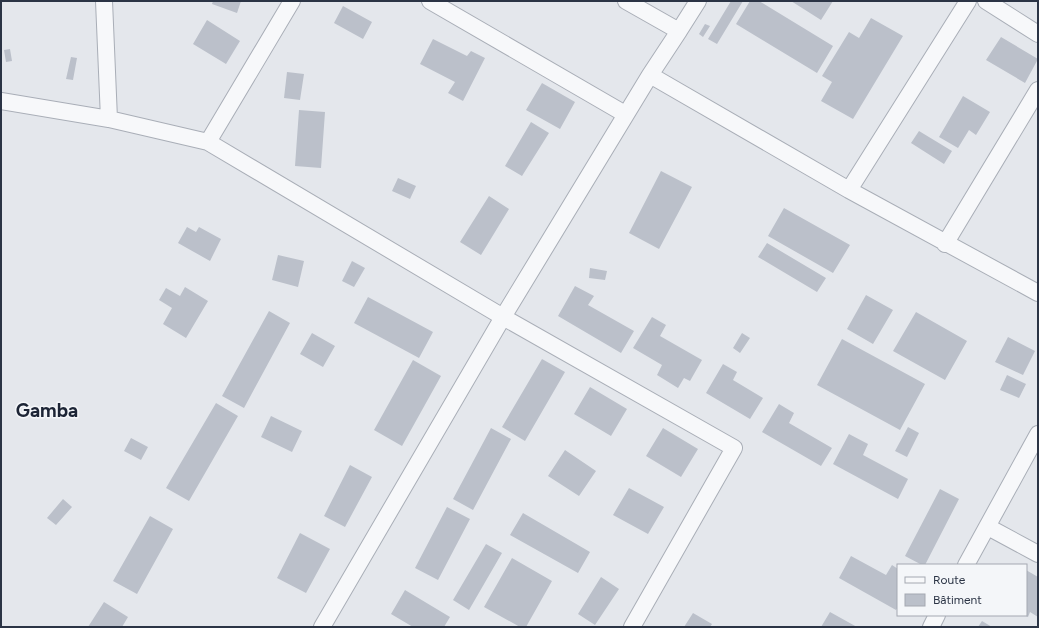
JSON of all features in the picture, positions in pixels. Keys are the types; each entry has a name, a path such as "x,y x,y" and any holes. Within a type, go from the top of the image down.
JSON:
{"street":[{"path":"104,1 109,119"},
{"path":"208,142 292,1"},
{"path":"430,1 625,114"},
{"path":"626,1 679,31"},
{"path":"322,627 503,317 625,114 698,1"},
{"path":"849,190 968,1"},
{"path":"987,1 1038,34"},
{"path":"650,76 945,244 1038,293"},
{"path":"945,244 1038,90"},
{"path":"1,102 109,119 208,142 503,317 734,448 632,627"},
{"path":"967,564 1038,434"},
{"path":"988,527 1038,554"},
{"path":"930,627 937,616"}],"building":[{"path":"213,1 241,1 237,13 212,4"},
{"path":"731,1 743,1 717,44 708,39"},
{"path":"750,1 759,1 833,46 817,73 736,24"},
{"path":"791,1 833,1 821,20"},
{"path":"343,6 372,22 363,39 334,23"},
{"path":"871,18 903,36 853,119 821,101 832,82 822,76 849,32 859,38"},
{"path":"207,20 240,41 226,64 193,44"},
{"path":"705,24 710,26 703,37 699,34"},
{"path":"1001,37 1038,59 1025,83 986,60"},
{"path":"433,39 467,56 471,51 485,58 463,101 448,93 455,82 420,64"},
{"path":"10,49 12,61 6,62 4,50"},
{"path":"71,57 77,58 73,80 66,79"},
{"path":"287,72 304,74 300,100 284,98"},
{"path":"542,83 575,102 560,129 526,110"},
{"path":"963,96 990,112 976,135 969,130 958,148 939,137"},
{"path":"299,110 325,112 321,168 295,166"},
{"path":"531,122 549,133 522,176 505,166"},
{"path":"919,131 952,151 944,164 911,143"},
{"path":"661,171 692,187 659,249 629,233"},
{"path":"398,178 416,186 410,199 392,191"},
{"path":"489,196 509,209 481,255 460,242"},
{"path":"784,208 850,245 833,273 768,236"},
{"path":"187,227 196,232 199,227 221,239 210,261 178,243"},
{"path":"767,243 826,278 817,292 758,257"},
{"path":"278,255 304,261 298,287 272,280"},
{"path":"352,261 365,268 354,287 342,281"},
{"path":"590,268 607,271 605,280 589,278"},
{"path":"575,286 594,296 588,305 634,331 621,353 558,316"},
{"path":"185,287 208,301 186,338 163,324 172,308 159,300 166,288 180,296"},
{"path":"866,295 893,310 873,344 847,329"},
{"path":"368,297 433,332 419,358 354,323"},
{"path":"269,311 290,323 244,408 222,396"},
{"path":"916,312 967,341 945,380 893,351"},
{"path":"652,317 666,325 660,336 702,360 690,381 684,378 678,388 657,375 662,365 633,348"},
{"path":"312,333 335,346 323,367 300,354"},
{"path":"742,333 750,338 740,353 733,348"},
{"path":"1008,337 1035,351 1023,375 995,362"},
{"path":"842,339 925,384 900,430 817,385"},
{"path":"542,359 565,372 525,441 502,427"},
{"path":"413,360 441,376 402,446 374,430"},
{"path":"723,364 737,372 733,380 763,398 750,419 706,393"},
{"path":"1007,375 1026,384 1019,398 1000,390"},
{"path":"590,387 627,409 611,436 574,414"},
{"path":"216,403 238,416 189,501 166,488"},
{"path":"779,404 794,413 789,423 832,448 821,466 762,432"},
{"path":"271,416 302,431 292,452 261,437"},
{"path":"908,427 919,433 907,457 895,451"},
{"path":"491,428 511,439 473,510 453,499"},
{"path":"663,428 698,449 681,477 646,456"},
{"path":"849,434 868,444 863,455 908,479 898,499 833,464"},
{"path":"131,438 148,447 141,460 124,451"},
{"path":"565,450 596,471 579,496 548,476"},
{"path":"350,465 372,477 345,527 324,516"},
{"path":"629,488 664,507 648,534 613,515"},
{"path":"940,489 959,499 926,564 920,564 905,556"},
{"path":"63,499 72,507 56,525 47,518"},
{"path":"447,507 470,519 438,580 415,568"},
{"path":"523,513 590,552 578,573 510,535"},
{"path":"150,516 173,529 137,594 113,581"},
{"path":"300,533 330,549 306,593 277,578"},
{"path":"486,544 502,553 469,610 453,600"},
{"path":"851,556 886,575 892,565 897,568 897,608 896,610 839,578"},
{"path":"512,558 552,581 526,627 520,627 484,607"},
{"path":"1027,571 1038,577 1038,617 1030,612 1028,617 1026,616"},
{"path":"601,577 619,589 595,625 578,614"},
{"path":"405,590 450,617 444,627 413,627 391,614"},
{"path":"104,602 128,617 122,627 88,627"},
{"path":"830,612 857,627 821,627"},
{"path":"693,613 712,624 710,627 684,627"},
{"path":"982,621 992,627 978,627"}],"district":[{"name":"Gamba","path":"47,410"}]}
